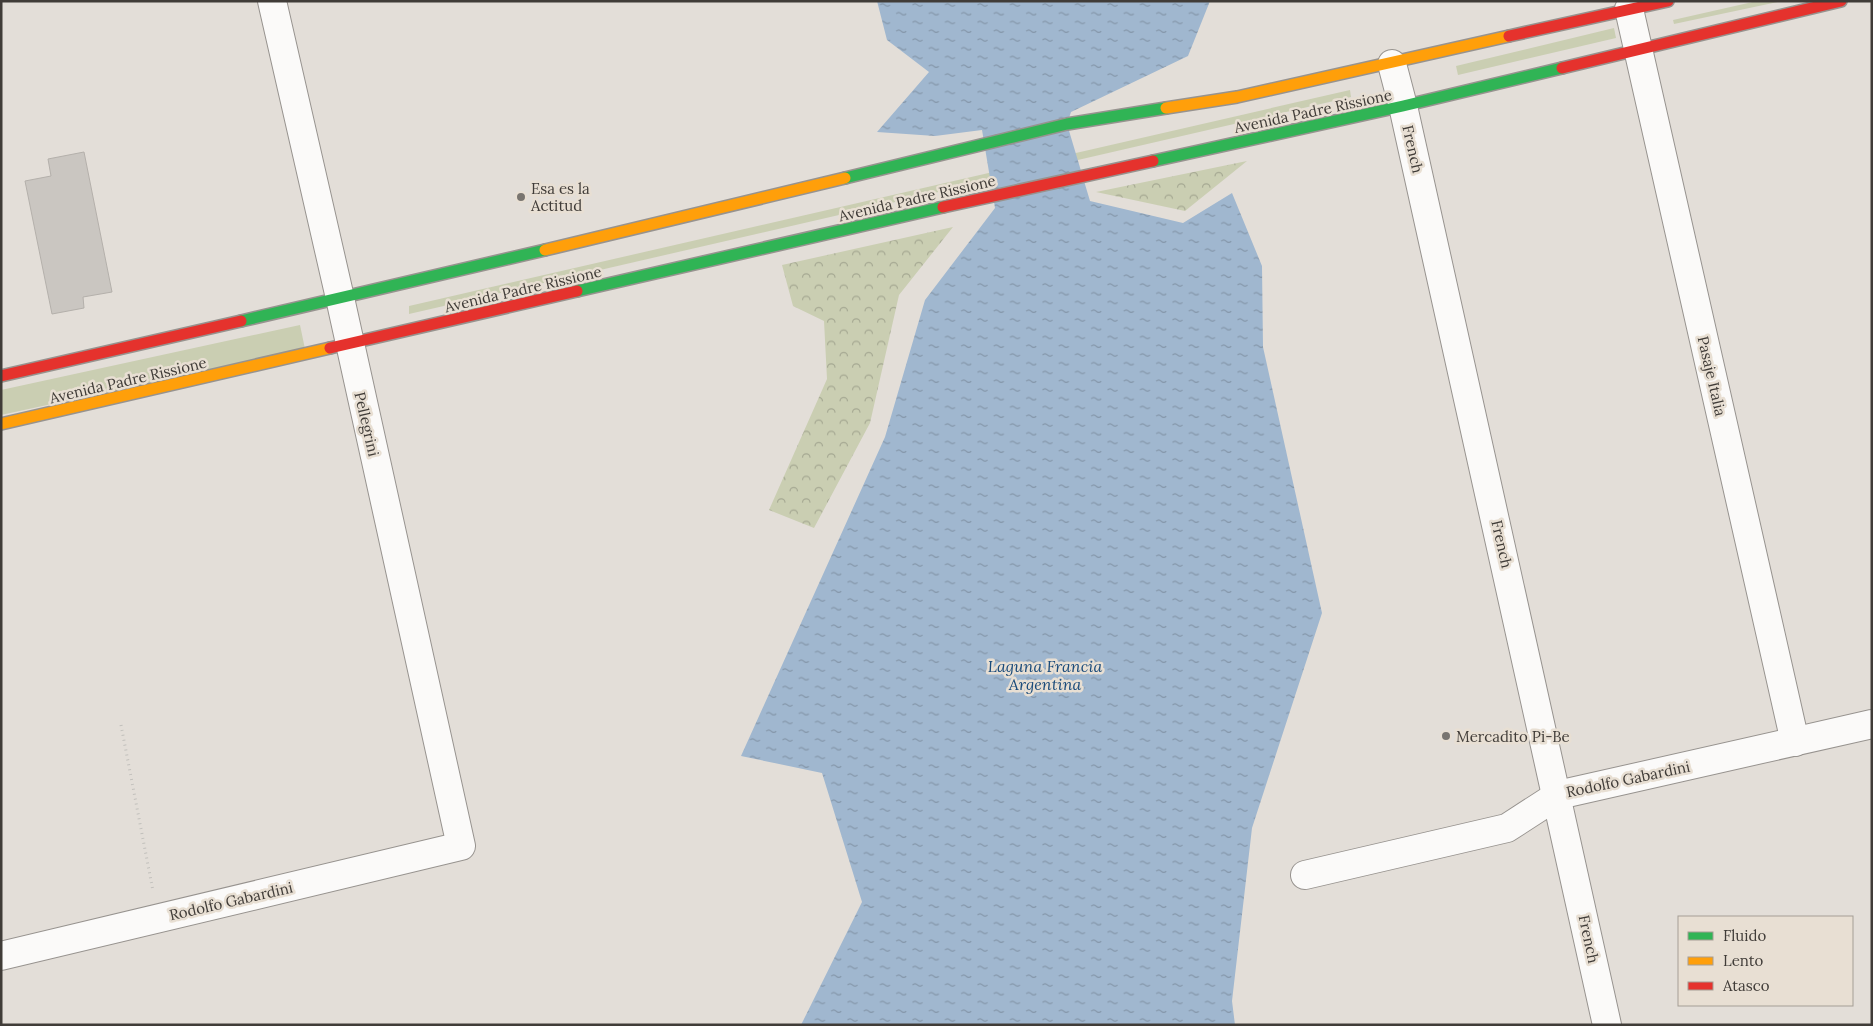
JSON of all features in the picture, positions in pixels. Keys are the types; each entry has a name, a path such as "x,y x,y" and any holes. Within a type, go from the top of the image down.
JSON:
{"main road":[{"name":"Avenida Padre Rissione","path":"1,376 406,284 1067,124 1228,99 1668,1"},
{"name":"Avenida Padre Rissione","path":"1,424 990,196 1403,106 1840,1"}],"street":[{"name":"Pellegrini","path":"272,1 340,298 461,846"},
{"name":"Pasaje Italia","path":"1630,9 1795,742"},
{"name":"French","path":"1392,64 1558,794 1607,1025"},
{"name":"Rodolfo Gabardini","path":"1305,874 1507,828 1558,794 1872,724"},
{"name":"Rodolfo Gabardini","path":"1,956 461,846"}],"path":[{"path":"121,726 158,918"}],"green space":[{"path":"1757,1 1782,1 1674,24 1673,20"},
{"path":"1614,28 1616,38 1458,75 1456,66"},
{"path":"1350,90 1351,97 409,314 409,306"},
{"path":"1247,161 1185,211 1096,192"},
{"path":"953,227 899,295 870,423 814,528 769,510 827,379 824,321 793,306 782,265"},
{"path":"300,325 305,349 1,415 1,390"}],"water":[{"name":"Laguna Francia Argentina","path":"877,1 1210,1 1188,56 1071,112 1067,124 1090,201 1183,223 1232,193 1262,266 1263,347 1322,613 1252,828 1232,1001 1235,1025 801,1025 862,902 822,773 741,756 885,437 925,300 995,208 982,130 935,136 877,132 929,72 887,40"}],"building":[{"path":"84,152 112,292 83,297 84,308 52,314 25,181 51,176 48,159"}],"traffic: fast":[{"path":"1153,161 1403,106 1562,68"},
{"path":"845,178 1067,124 1166,108"},
{"path":"577,291 943,207"},
{"path":"241,321 545,250"}],"traffic: slow":[{"path":"1166,108 1237,97 1509,36"},
{"path":"545,250 845,178"},
{"path":"1,424 330,348"}],"traffic: jam":[{"path":"1509,36 1668,1"},
{"path":"1562,68 1841,1"},
{"path":"943,207 1153,161"},
{"path":"330,348 577,291"},
{"path":"1,376 241,321"}],"place":[{"name":"Esa es la Actitud","path":"521,197"},
{"name":"Mercadito Pi-Be","path":"1446,736"}]}
